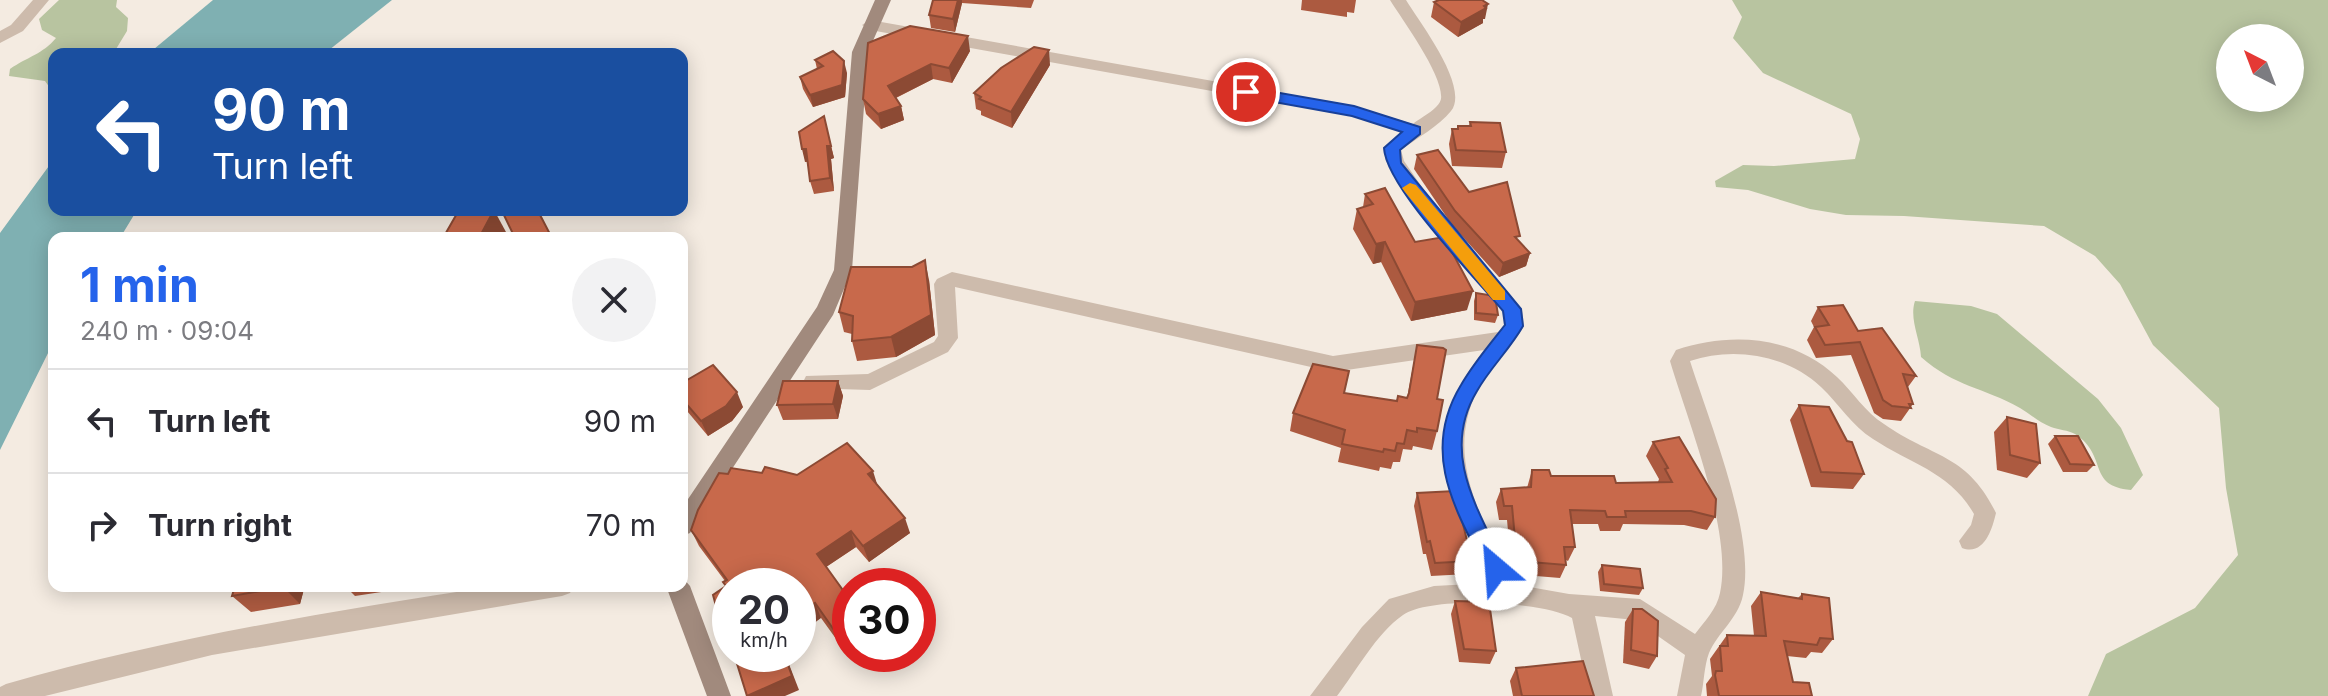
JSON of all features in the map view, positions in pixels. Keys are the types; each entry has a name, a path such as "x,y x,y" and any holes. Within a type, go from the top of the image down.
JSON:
{"main road":[{"path":"688,517 826,310 843,270 860,52 883,0"},
{"path":"680,592 719,696"}],"street":[{"path":"0,38 17,28 41,0"},
{"path":"1398,0 1448,88 1448,105 1392,148 1393,163 1415,195 1512,309 1514,326 1462,403 1456,417 1451,463 1460,497 1506,594"},
{"path":"870,25 1354,111 1414,130"},
{"path":"777,381 870,382 941,347 948,338 944,284 952,279 1333,364 1505,339"},
{"path":"1689,696 1698,650 1724,617 1735,579 1718,487 1680,361 1683,355 1703,348 1734,344 1786,356 1816,372 1861,420 1968,482 1985,513 1981,530 1970,541"},
{"path":"6,696 75,674 239,636 523,592"},
{"path":"1322,696 1394,608 1423,597 1506,594 1640,610 1698,650"},
{"path":"1573,603 1585,618 1601,696"}],"green space":[{"path":"59,0 117,0 116,7 128,18 127,31 117,48 48,48 48,85 45,81 9,76 10,69 40,52 56,38 42,30 39,19"},
{"path":"1732,0 2328,0 2328,696 2088,696 2106,654 2195,608 2238,555 2226,488 2219,408 2153,345 2120,284 2095,256 2044,226 1846,215 1810,209 1748,190 1716,187 1715,181 1743,165 1774,166 1855,159 1860,139 1851,114 1763,73 1733,38 1742,17"},
{"path":"1915,301 1971,306 1997,314 2098,399 2121,428 2143,475 2131,490 2108,483 2092,451 2075,434 2047,425 2007,401 1946,375 1921,357 1914,322"}],"water":[{"path":"213,0 392,0 332,48 155,48"},
{"path":"48,167 48,216 133,216 124,232 48,232 48,353 0,450 0,233"}],"building":[{"path":"933,0 958,0 953,19 929,15"},
{"path":"1482,0 1488,4 1461,22 1434,2"},
{"path":"910,26 968,36 949,68 931,64 888,86 901,106 878,114 863,99 868,43"},
{"path":"1034,47 1049,50 1011,112 979,99 981,97 974,93 1001,68"},
{"path":"833,51 844,61 842,85 810,95 800,77 823,66 815,60"},
{"path":"824,116 831,146 827,146 830,178 810,181 806,149 802,149 799,132"},
{"path":"1470,122 1500,123 1506,152 1456,150 1452,129 1471,126"},
{"path":"1438,150 1469,192 1507,182 1520,236 1515,237 1530,253 1503,263 1455,211 1417,155"},
{"path":"1385,188 1415,242 1444,237 1473,291 1415,302 1385,242 1376,244 1357,209 1373,204 1365,194"},
{"path":"456,216 491,216 482,232 446,232"},
{"path":"504,216 541,216 549,232 512,232"},
{"path":"925,260 931,315 891,337 852,341 853,316 839,312 851,267 912,267"},
{"path":"1476,293 1495,296 1498,315 1476,313"},
{"path":"1843,305 1858,331 1882,328 1916,376 1903,374 1913,404 1909,404 1911,408 1892,406 1883,400 1860,342 1825,345 1815,327 1829,325 1818,307"},
{"path":"1417,345 1446,350 1437,399 1443,400 1437,431 1407,430 1404,444 1397,443 1395,451 1384,449 1383,452 1342,444 1345,430 1293,413 1313,364 1349,371 1344,393 1397,401 1398,396 1407,398"},
{"path":"713,365 737,392 726,406 701,421 688,406 688,380"},
{"path":"783,381 838,381 833,404 777,405"},
{"path":"1799,405 1829,407 1847,441 1852,442 1864,474 1821,472"},
{"path":"2007,417 2036,424 2040,463 2010,455"},
{"path":"2055,436 2078,436 2094,465 2070,464"},
{"path":"1679,437 1716,499 1715,517 1691,511 1625,511 1626,517 1607,517 1605,511 1570,510 1575,547 1564,547 1566,565 1517,561 1512,506 1504,506 1501,489 1531,487 1532,470 1549,470 1551,476 1614,476 1616,483 1672,482 1653,442"},
{"path":"847,443 873,471 868,474 905,518 863,546 851,531 817,554 832,575 832,627 816,604 816,568 718,568 691,530 698,510 719,473 728,474 731,468 762,473 765,467 797,475"},
{"path":"1455,491 1472,561 1435,563 1430,541 1427,542 1417,493"},
{"path":"1602,565 1640,569 1643,588 1604,584"},
{"path":"233,592 255,592 232,596"},
{"path":"1761,592 1802,599 1802,594 1829,598 1833,639 1820,638 1817,645 1784,641 1793,682 1809,683 1812,696 1719,696 1715,675 1716,671 1722,671 1720,646 1728,646 1727,635 1766,636"},
{"path":"1455,601 1489,602 1496,651 1464,649"},
{"path":"1633,609 1642,609 1658,621 1657,656 1631,650"},
{"path":"1583,661 1594,696 1522,696 1516,668"},
{"path":"740,672 791,672 792,676 747,696"}],"slow traffic":[{"path":"1410,188 1499,295"}],"route":[{"path":"1246,92 1354,111 1414,130 1392,148 1393,163 1415,195 1512,309 1514,326 1468,389 1456,417 1451,463 1460,497 1496,569"}]}
